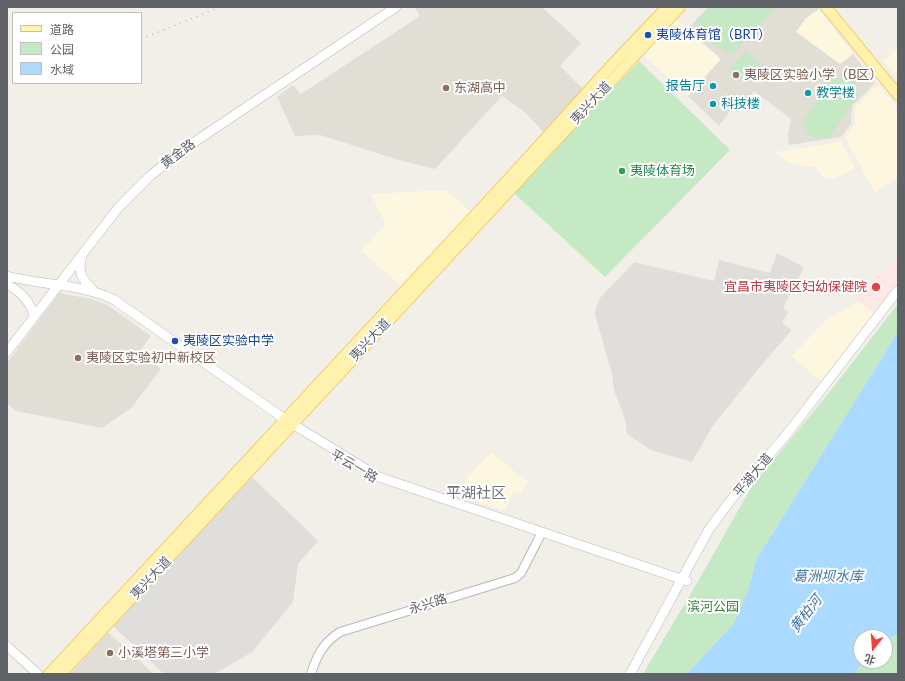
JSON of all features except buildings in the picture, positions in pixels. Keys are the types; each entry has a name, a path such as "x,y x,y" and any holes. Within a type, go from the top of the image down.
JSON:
{"main road":[{"name":"黄金路","path":"7,352 118,208 150,176 181,151 396,7"},
{"name":"夷兴大道","path":"61,674 608,69 667,7"},
{"name":"夷兴大道","path":"49,674 288,424 680,7"},
{"path":"826,7 898,95"},
{"path":"84,252 79,270 82,278 94,291"},
{"path":"7,276 56,287"},
{"path":"7,282 29,287 56,287"},
{"path":"7,282 22,294 32,307 34,316"},
{"name":"平云一路","path":"56,287 86,294 111,303 288,424 377,480 684,583"},
{"name":"平云一路","path":"56,287 94,291 113,299 288,424"},
{"name":"平湖大道","path":"630,674 684,583 708,531 730,501 787,434 898,290"},
{"name":"平湖大道","path":"634,674 712,533 734,503 826,391 898,297"},
{"path":"7,646 38,674"},
{"path":"7,653 30,674"}],"street":[{"name":"永兴路","path":"311,674 319,651 328,640 340,632 515,578 521,573 541,534"}],"shaded area":[{"name":"东湖高中","path":"414,7 542,7 581,43 560,66 584,90 544,133 527,114 502,96 435,169 399,160 320,135 295,136 277,97 293,85 301,94 420,16"},
{"path":"708,7 818,7 819,9 806,18 796,32 840,64 853,54 875,83 852,106 851,124 841,137 789,145 788,134 791,119 754,91 746,103 739,99 719,126 688,96 721,59 687,29"},
{"path":"819,9 853,54 840,64 796,32 806,18"},
{"path":"676,19 721,59 688,96 644,56"},
{"path":"898,48 898,75 897,76 883,61"},
{"path":"878,85 898,108 898,178 875,192 845,138 855,125 855,107"},
{"path":"841,142 855,168 833,179 824,178 815,167 788,162 776,152"},
{"path":"446,190 472,213 402,287 361,251 386,224 371,194"},
{"path":"777,253 804,267 783,308 788,312 782,323 792,330 712,427 692,462 651,450 627,434 625,419 614,390 612,374 596,318 595,311 600,298 634,262 714,281 719,260 770,273"},
{"name":"宜昌市夷陵区妇幼保健院","path":"898,260 898,281 874,313 858,301 851,293"},
{"name":"夷陵区实验初中新校区","path":"59,293 91,299 109,306 151,336 138,353 161,369 131,408 102,428 16,411 7,404 7,363"},
{"path":"858,301 874,313 821,381 792,356 824,322"},
{"name":"平湖社区","path":"491,453 528,482 521,492 512,493 506,511 462,497 467,478"},
{"path":"251,476 318,541 298,564 293,602 252,652 225,668 214,674 164,674 113,626"},
{"name":"小溪塔第三小学","path":"108,632 154,674 70,674"}],"green space":[{"path":"710,7 777,7 732,55 710,43 696,22"},
{"path":"746,51 764,68 749,84 730,67"},
{"name":"夷陵体育场","path":"639,61 730,150 605,277 514,193"},
{"path":"847,77 856,82 858,96 829,138 814,138 807,133 803,120 833,79"},
{"name":"滨河公园","path":"898,304 898,332 756,560 748,591 734,623 687,674 643,674 752,486 828,394"},
{"path":"898,635 898,674 855,674 858,669 893,669 893,637"}],"water":[{"name":"葛洲坝水库","path":"898,332 898,635 893,637 893,629 853,629 853,669 858,669 855,674 687,674 734,623 748,591 756,560"}],"railway":[{"path":"142,39 220,7"},
{"path":"7,63 12,62"}],"place":[{"name":"夷陵体育馆（BRT）","path":"648,35"},
{"name":"夷陵区实验小学（B区）","path":"736,75"},
{"name":"报告厅","path":"713,86"},
{"name":"东湖高中","path":"446,88"},
{"name":"教学楼","path":"808,93"},
{"name":"科技楼","path":"713,104"},
{"name":"夷陵体育场","path":"622,171"},
{"name":"宜昌市夷陵区妇幼保健院","path":"876,287"},
{"name":"夷陵区实验中学","path":"175,341"},
{"name":"夷陵区实验初中新校区","path":"78,358"},
{"name":"小溪塔第三小学","path":"110,653"}],"district":[{"name":"平湖社区","path":"476,493"}],"water label":[{"name":"黄柏河","path":"806,614"}]}
